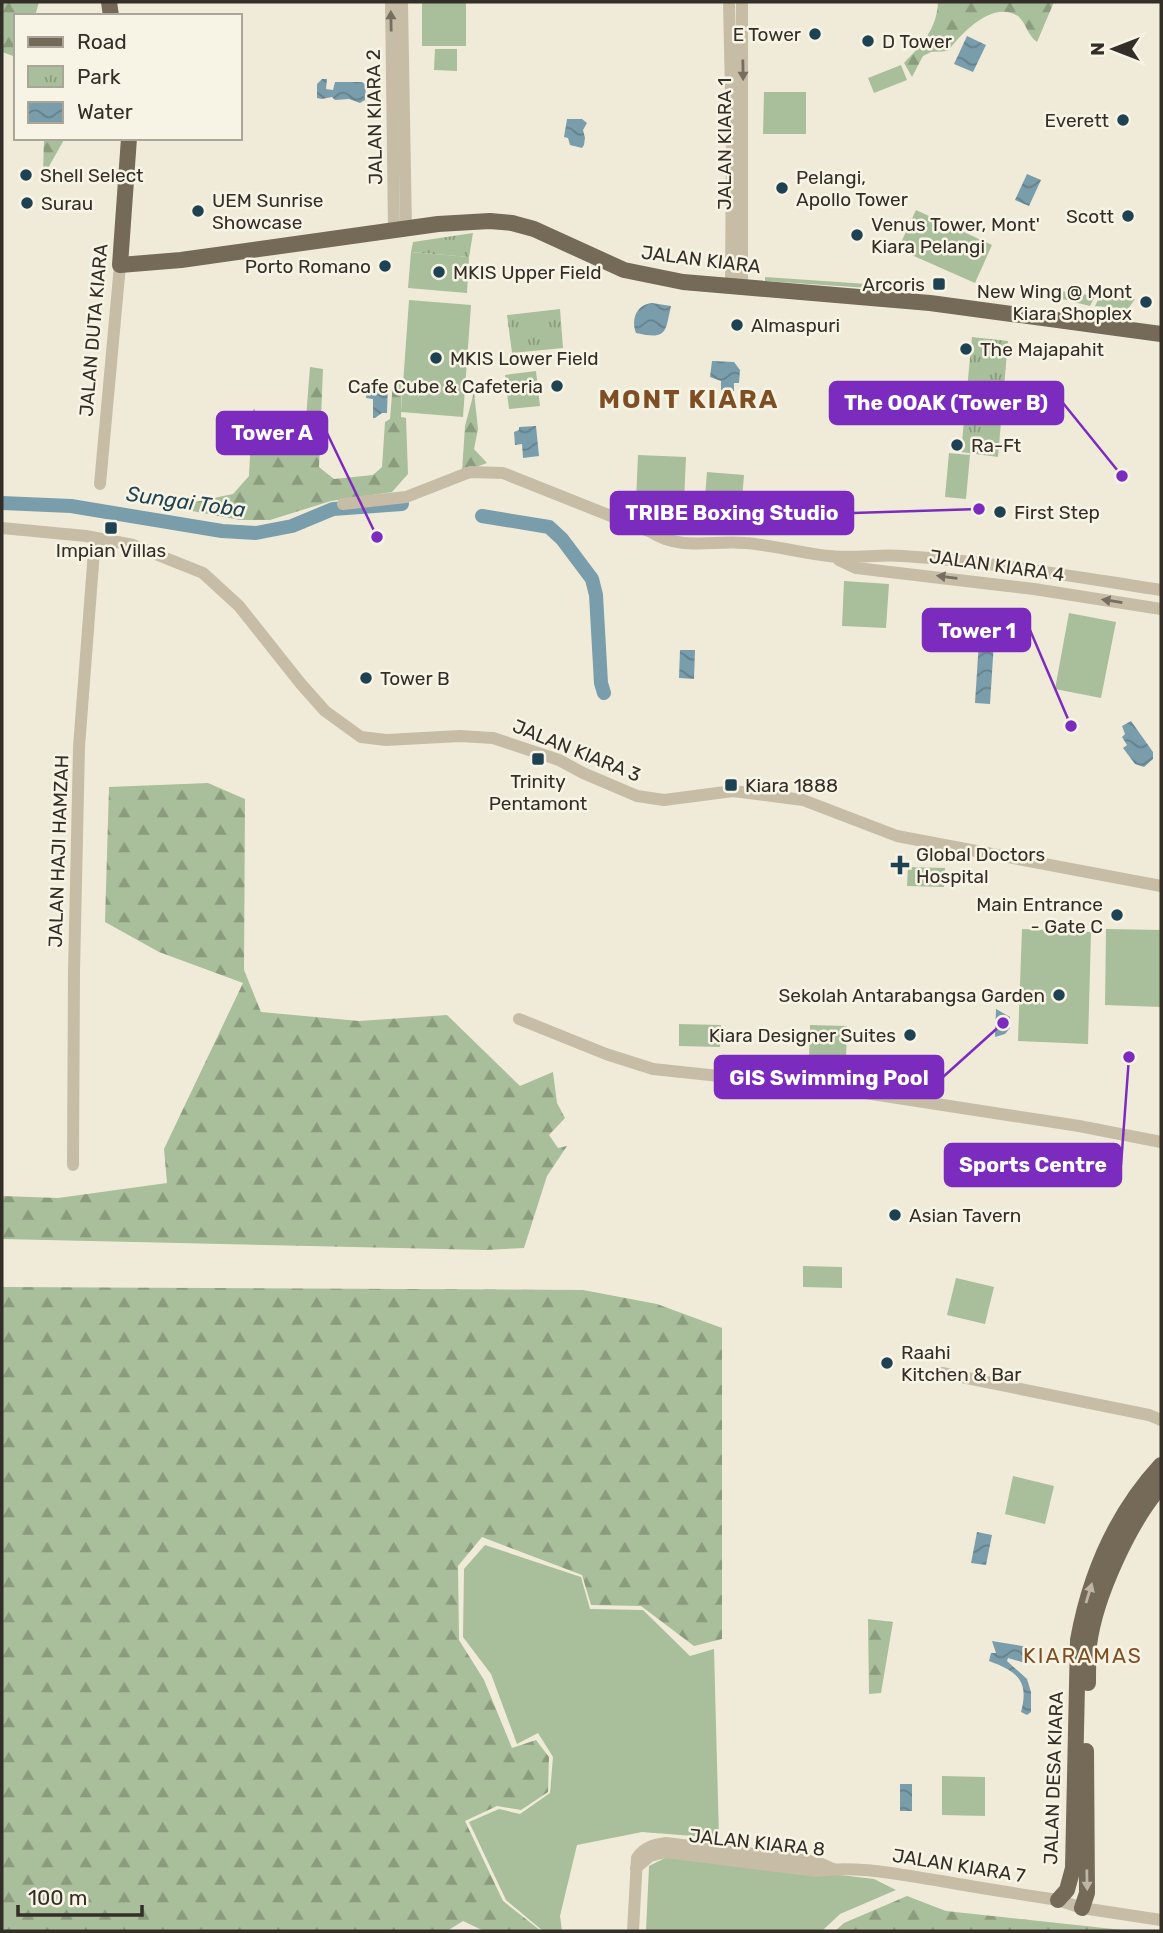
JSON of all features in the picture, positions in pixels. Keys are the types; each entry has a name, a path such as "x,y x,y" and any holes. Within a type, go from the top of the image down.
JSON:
{"main road":[{"name":"JALAN DUTA KIARA","path":"120,265 129,140"},
{"name":"JALAN KIARA","path":"120,265 181,260 473,220 513,223 534,229 624,270 683,282 808,291 989,310 1020,306 1161,334"},
{"path":"989,310 1020,306"},
{"name":"JALAN DESA KIARA","path":"1058,1900 1071,1882 1073,1868 1078,1640 1084,1610 1097,1567 1113,1531 1140,1488 1161,1465"},
{"name":"JALAN DESA KIARA","path":"1082,1908 1087,1893 1086,1721 1089,1643 1119,1550 1161,1486"}],"street":[{"name":"JALAN KIARA 2","path":"391,2 400,230"},
{"name":"JALAN KIARA 2","path":"400,230 402,2"},
{"name":"JALAN KIARA 1","path":"729,2 736,287"},
{"name":"JALAN KIARA 1","path":"736,287 742,2"},
{"name":"JALAN DUTA KIARA","path":"100,484 120,265"},
{"name":"JALAN KIARA 4","path":"343,504 406,497 470,472 503,472 651,532 661,539 691,544 744,542 856,558 902,555 1161,590"},
{"name":"JALAN KIARA 3","path":"2,528 41,530 133,545 203,573 239,606 300,684 326,711 361,737 386,740 460,736 493,738 559,760 637,796 664,800 733,791 803,800 897,836 1161,886"},
{"name":"JALAN HAJI HAMZAH","path":"73,1166 79,747 95,538"},
{"path":"901,572 902,555"},
{"name":"JALAN KIARA 4","path":"829,556 856,568 1025,587 1161,609"},
{"path":"519,1019 606,1054 653,1069 833,1088 1079,1126 1161,1142"},
{"path":"942,1373 1149,1415 1161,1420"},
{"name":"JALAN KIARA 8","path":"634,1931 636,1868 637,1858 642,1850 666,1843 817,1862 833,1869"},
{"name":"JALAN KIARA 7","path":"833,1869 905,1875 1161,1920"}],"green space":[{"path":"2,2 39,2 36,14 14,14 14,56 2,52"},
{"path":"422,2 466,2 466,46 422,46"},
{"path":"938,2 1054,2 1037,42 1018,16 998,12 970,27 948,51 931,52 923,56 912,77 904,63 932,28"},
{"path":"435,49 457,49 457,71 434,70"},
{"path":"901,65 907,80 874,93 868,78"},
{"path":"764,92 806,92 806,134 763,134"},
{"path":"44,140 64,140 43,177"},
{"path":"916,210 992,245 975,283 898,249"},
{"path":"473,233 469,257 411,252 413,242"},
{"name":"MKIS Upper Field","path":"411,252 469,257 467,293 408,288"},
{"path":"765,277 914,288 898,290 765,281"},
{"path":"1034,287 1095,296 1090,306 1074,302 1074,299 1071,301 1032,292"},
{"path":"1099,298 1135,299 1128,309 1095,306"},
{"name":"MKIS Lower Field","path":"409,300 471,305 463,417 401,412"},
{"path":"560,309 563,348 512,353 507,315"},
{"path":"972,337 1008,341 998,457 961,452"},
{"path":"310,367 323,369 319,467 334,479 373,475 382,467 385,422 390,419 393,382 402,383 401,417 406,418 408,474 392,492 331,501 270,520 240,520 171,507 233,494 249,476 254,408 266,435 305,431"},
{"path":"536,371 540,406 509,409 505,375"},
{"path":"474,392 478,429 474,449 487,463 462,472 465,426"},
{"path":"949,453 970,455 966,499 945,497"},
{"path":"638,455 686,457 684,502 636,500"},
{"path":"707,472 744,475 741,512 704,509"},
{"path":"844,581 889,584 886,628 842,626"},
{"path":"1069,613 1116,622 1101,698 1055,689"},
{"path":"208,783 245,799 244,970 261,1012 359,1021 447,1015 520,1086 553,1072 557,1103 565,1118 549,1135 558,1148 567,1146 547,1176 524,1248 485,1250 2,1239 2,1196 58,1198 167,1183 164,1149 243,983 159,952 105,922 109,787"},
{"path":"908,867 945,868 944,887 907,886"},
{"path":"1022,929 1091,932 1088,1044 1018,1041"},
{"path":"1106,929 1161,930 1161,1007 1105,1005"},
{"path":"679,1024 721,1025 720,1047 679,1046"},
{"path":"810,1025 847,1026 846,1062 809,1061"},
{"path":"803,1266 842,1267 842,1288 803,1287"},
{"path":"956,1278 994,1287 985,1324 947,1315"},
{"path":"2,1287 583,1290 657,1304 722,1328 722,1639 694,1646 641,1606 591,1605 582,1575 482,1537 458,1566 459,1640 484,1680 512,1748 536,1740 549,1757 548,1792 521,1810 497,1806 465,1821 503,1901 541,1931 484,1931 463,1921 447,1931 2,1931"},
{"path":"1013,1476 1054,1486 1045,1524 1005,1514"},
{"path":"485,1545 581,1577 590,1609 643,1610 690,1656 714,1649 719,1838 642,1832 577,1845 560,1916 562,1931 543,1931 506,1900 469,1822 499,1809 520,1814 550,1793 553,1757 538,1733 517,1744 491,1674 463,1637 464,1569"},
{"path":"868,1619 893,1622 881,1693 869,1694"},
{"path":"942,1776 985,1777 985,1816 942,1815"},
{"path":"671,1855 874,1879 896,1890 840,1914 822,1931 646,1931 649,1866"},
{"path":"907,1896 946,1911 1132,1931 835,1931 844,1923"}],"water":[{"path":"967,36 986,45 973,72 954,64"},
{"path":"322,79 327,79 326,89 333,90 335,82 362,82 366,85 365,100 360,103 349,99 335,100 332,97 317,98 317,84"},
{"path":"567,119 582,119 587,123 583,130 585,138 582,148 570,145 568,138 564,137"},
{"path":"1027,174 1041,180 1029,206 1015,200"},
{"path":"652,303 671,306 663,332 654,336 636,333 636,314 642,307"},
{"path":"712,361 734,362 740,370 739,383 734,383 734,391 728,393 721,390 721,381 710,377"},
{"path":"368,384 388,384 387,413 375,418 373,399 366,398"},
{"path":"536,426 539,456 523,458 522,444 515,445 514,432 519,430 519,427"},
{"path":"979,641 994,642 990,704 975,703"},
{"path":"680,650 695,650 694,679 679,678"},
{"path":"1131,721 1153,752 1153,759 1144,767 1135,764 1123,748 1127,745 1122,737 1125,734 1122,726"},
{"path":"996,1009 1010,1017 1010,1028 1005,1034 995,1037"},
{"path":"977,1532 992,1535 986,1565 971,1563"},
{"path":"992,1641 1028,1647 1025,1663 1008,1658 1007,1661 1027,1679 1031,1692 1031,1712 1027,1715 1021,1712 1024,1693 1019,1679 1008,1669 989,1661 991,1653 996,1653"},
{"path":"900,1784 912,1784 912,1811 900,1811"}],"waterway":[{"name":"Sungai Toba","path":"2,503 71,506 222,531 256,533 292,526 333,509 402,504"},
{"name":"Sungai Toba","path":"482,516 549,527 562,539 592,579 596,595 601,683 604,693"}],"place":[{"name":"E Tower","path":"815,34"},
{"name":"D Tower","path":"868,41"},
{"name":"Everett","path":"1123,120"},
{"name":"Shell Select","path":"26,175"},
{"name":"Pelangi, Apollo Tower","path":"782,188"},
{"name":"Surau","path":"27,203"},
{"name":"UEM Sunrise Showcase","path":"198,211"},
{"name":"Scott","path":"1128,216"},
{"name":"Venus Tower, Mont' Kiara Pelangi","path":"857,235"},
{"name":"Porto Romano","path":"385,266"},
{"name":"MKIS Upper Field","path":"439,272"},
{"name":"Arcoris","path":"939,284"},
{"name":"New Wing @ Mont Kiara Shoplex","path":"1146,302"},
{"name":"Almaspuri","path":"737,325"},
{"name":"The Majapahit","path":"966,349"},
{"name":"MKIS Lower Field","path":"436,358"},
{"name":"Cafe Cube & Cafeteria","path":"557,386"},
{"name":"Ra-Ft","path":"957,445"},
{"name":"The OOAK (Tower B)","path":"1122,476"},
{"name":"TRIBE Boxing Studio","path":"979,509"},
{"name":"First Step","path":"1000,512"},
{"name":"Impian Villas","path":"111,528"},
{"name":"Tower A","path":"377,537"},
{"name":"Tower B","path":"366,678"},
{"name":"Tower 1","path":"1071,726"},
{"name":"Trinity Pentamont","path":"538,759"},
{"name":"Kiara 1888","path":"731,785"},
{"name":"Global Doctors Hospital","path":"900,865"},
{"name":"Main Entrance - Gate C","path":"1117,915"},
{"name":"Sekolah Antarabangsa Garden","path":"1059,995"},
{"name":"GIS Swimming Pool","path":"1003,1023"},
{"name":"Kiara Designer Suites","path":"910,1035"},
{"name":"Sports Centre","path":"1129,1057"},
{"name":"Asian Tavern","path":"895,1215"},
{"name":"Raahi Kitchen & Bar","path":"887,1363"}],"district":[{"name":"MONT KIARA","path":"689,399"},
{"name":"KIARAMAS","path":"1083,1656"}]}
